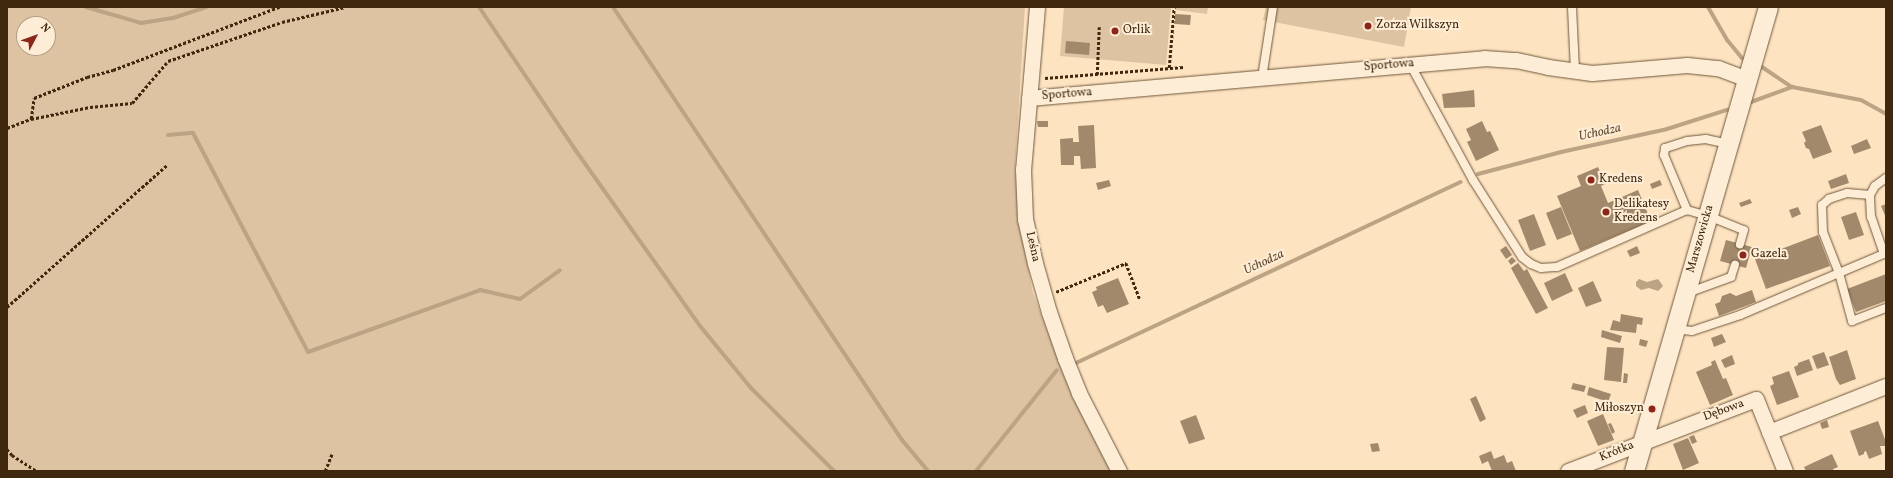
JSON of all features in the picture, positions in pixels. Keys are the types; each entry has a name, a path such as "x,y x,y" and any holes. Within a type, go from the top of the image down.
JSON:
{"street":[{"name":"Leśna","path":"1037,7 1023,169 1025,219 1045,297 1063,352 1079,393 1119,471"},
{"name":"Marszowicka","path":"1634,471 1686,291 1706,215 1729,144 1768,7"},
{"name":"Sportowa","path":"1030,98 1484,58 1516,60 1575,72 1592,73 1687,65 1718,68 1747,79"},
{"path":"1769,432 1886,386"},
{"name":"Dębowa","path":"1643,441 1756,399 1785,471"},
{"name":"Krótka","path":"1568,471 1643,441"}],"lane":[{"path":"1262,78 1274,7"},
{"path":"1572,7 1575,72"},
{"path":"1410,64 1473,180 1522,258 1531,264 1541,268 1557,267 1687,210 1706,215 1744,230 1740,244"},
{"path":"1687,210 1664,155 1665,148 1687,140 1706,139 1729,144"},
{"path":"1675,329 1692,331 1740,315 1885,253 1871,217 1870,195 1875,186 1886,178"},
{"path":"1870,195 1847,194 1829,199 1822,205 1823,232 1839,273 1852,321 1886,308"},
{"path":"1686,291 1690,292 1731,277 1735,265"}],"path":[{"path":"31,119 34,98 87,77 114,70 279,7"},
{"path":"7,128 31,119 90,107 132,103 168,61 282,22 345,7"},
{"path":"1169,68 1174,7"},
{"path":"1097,74 1099,27"},
{"path":"1031,79 1184,67"},
{"path":"7,307 167,165"},
{"path":"1045,297 1126,263 1140,299"},
{"path":"7,448 12,455 37,471"},
{"path":"325,471 332,454"}],"shaded area":[{"path":"7,7 1025,7 1015,167 1020,227 1033,293 1064,374 1112,471 7,471"},
{"name":"Orlik","path":"1064,7 1171,7 1166,65 1060,56"},
{"path":"1176,7 1208,7 1207,14 1176,10"},
{"path":"1266,7 1411,7 1404,47 1263,20"},
{"path":"1639,279 1647,282 1658,279 1663,286 1658,291 1649,288 1641,290 1636,286 1636,282"}],"building":[{"path":"1175,14 1191,15 1190,25 1175,24"},
{"path":"1066,41 1090,43 1089,55 1065,53"},
{"path":"1474,90 1475,107 1444,108 1442,94"},
{"path":"1037,121 1048,121 1048,127 1038,127"},
{"path":"1482,121 1487,132 1490,131 1499,150 1476,161 1467,142 1471,140 1466,129"},
{"path":"1094,125 1096,168 1081,169 1080,156 1074,156 1074,165 1061,165 1060,139 1073,138 1073,142 1079,142 1078,126"},
{"path":"1821,125 1832,152 1813,159 1809,149 1806,148 1804,143 1806,141 1802,132"},
{"path":"1867,139 1871,148 1854,154 1851,146"},
{"name":"Delikatesy Kredens","path":"1598,167 1605,184 1601,186 1608,203 1638,190 1651,221 1580,251 1557,196 1581,186 1577,176"},
{"path":"1846,174 1849,183 1831,189 1828,181"},
{"path":"1109,180 1111,186 1098,190 1096,183"},
{"path":"1660,180 1662,185 1652,189 1650,184"},
{"path":"1750,199 1752,203 1741,207 1739,203"},
{"path":"1886,204 1886,218 1881,206"},
{"path":"1561,207 1572,234 1557,240 1546,213"},
{"path":"1798,207 1801,214 1792,218 1789,210"},
{"path":"1856,212 1864,235 1849,240 1841,217"},
{"path":"1534,214 1546,245 1530,251 1518,220"},
{"path":"1818,235 1830,266 1766,289 1755,259"},
{"path":"1726,240 1752,247 1746,268 1720,261"},
{"path":"1506,246 1512,255 1506,259 1500,250"},
{"path":"1637,246 1640,253 1630,257 1627,251"},
{"path":"1512,257 1516,261 1511,265 1508,261"},
{"path":"1518,263 1524,271 1527,269 1548,308 1536,314 1511,268"},
{"path":"1565,273 1573,291 1552,301 1544,283"},
{"path":"1886,274 1886,301 1856,312 1847,289"},
{"path":"1118,278 1129,304 1107,313 1103,305 1098,307 1092,292 1097,290 1096,287"},
{"path":"1593,281 1602,301 1586,307 1578,288"},
{"path":"1752,290 1756,302 1719,316 1715,304 1720,302 1722,296 1730,293 1736,296"},
{"path":"1621,314 1643,318 1642,325 1637,324 1636,333 1610,330 1613,320 1620,322"},
{"path":"1602,330 1622,336 1620,343 1601,337"},
{"path":"1722,334 1726,342 1714,347 1711,338"},
{"path":"1640,339 1648,341 1646,347 1639,345"},
{"path":"1607,347 1624,348 1621,382 1604,380"},
{"path":"1847,350 1856,379 1840,385 1836,379 1829,357"},
{"path":"1824,352 1829,365 1817,369 1812,356"},
{"path":"1732,355 1735,364 1725,368 1721,360"},
{"path":"1809,359 1813,370 1797,376 1794,367 1798,365 1798,363"},
{"path":"1715,360 1723,379 1726,378 1733,395 1710,405 1696,372 1712,365 1711,362"},
{"path":"1789,371 1799,397 1777,405 1770,386 1774,384 1772,377"},
{"path":"1624,373 1628,374 1627,383 1623,383"},
{"path":"1573,383 1586,386 1584,392 1571,389"},
{"path":"1589,387 1611,394 1608,402 1587,395"},
{"path":"1476,396 1486,419 1480,422 1470,399"},
{"path":"1585,405 1588,413 1577,418 1573,410"},
{"path":"1603,414 1614,440 1598,446 1587,421"},
{"path":"1196,415 1205,439 1189,444 1180,421"},
{"path":"1827,420 1829,427 1822,429 1820,423"},
{"path":"1878,421 1886,442 1886,446 1880,446 1882,454 1869,459 1866,451 1864,454 1859,456 1850,431"},
{"path":"1611,423 1615,432 1612,434 1608,424"},
{"path":"1694,435 1697,442 1692,444 1689,437"},
{"path":"1688,438 1699,463 1683,470 1673,444"},
{"path":"1378,443 1380,451 1372,452 1370,444"},
{"path":"1491,451 1494,459 1504,455 1507,463 1512,461 1516,471 1492,471 1488,461 1482,464 1479,456"},
{"path":"1832,454 1838,467 1833,469 1834,471 1806,471 1804,467"}],"waterway":[{"path":"86,7 141,23 173,18 206,7"},
{"path":"479,7 574,148 700,326 751,388 834,471"},
{"path":"613,7 902,440 928,471"},
{"path":"1708,7 1728,41 1742,58"},
{"path":"1762,67 1792,87"},
{"name":"Uchodza","path":"1751,102 1792,87 1861,100 1886,114"},
{"name":"Uchodza","path":"1478,174 1561,152 1667,129 1727,110"},
{"path":"168,135 193,133 308,352 480,290 520,299 560,270"},
{"name":"Uchodza","path":"1076,363 1460,182"},
{"name":"Uchodza","path":"976,471 1057,370"}],"place":[{"name":"Zorza Wilkszyn","path":"1368,26"},
{"name":"Orlik","path":"1115,31"},
{"name":"Kredens","path":"1591,180"},
{"name":"Delikatesy Kredens","path":"1606,212"},
{"name":"Gazela","path":"1743,255"},
{"name":"Miłoszyn","path":"1652,409"}]}
